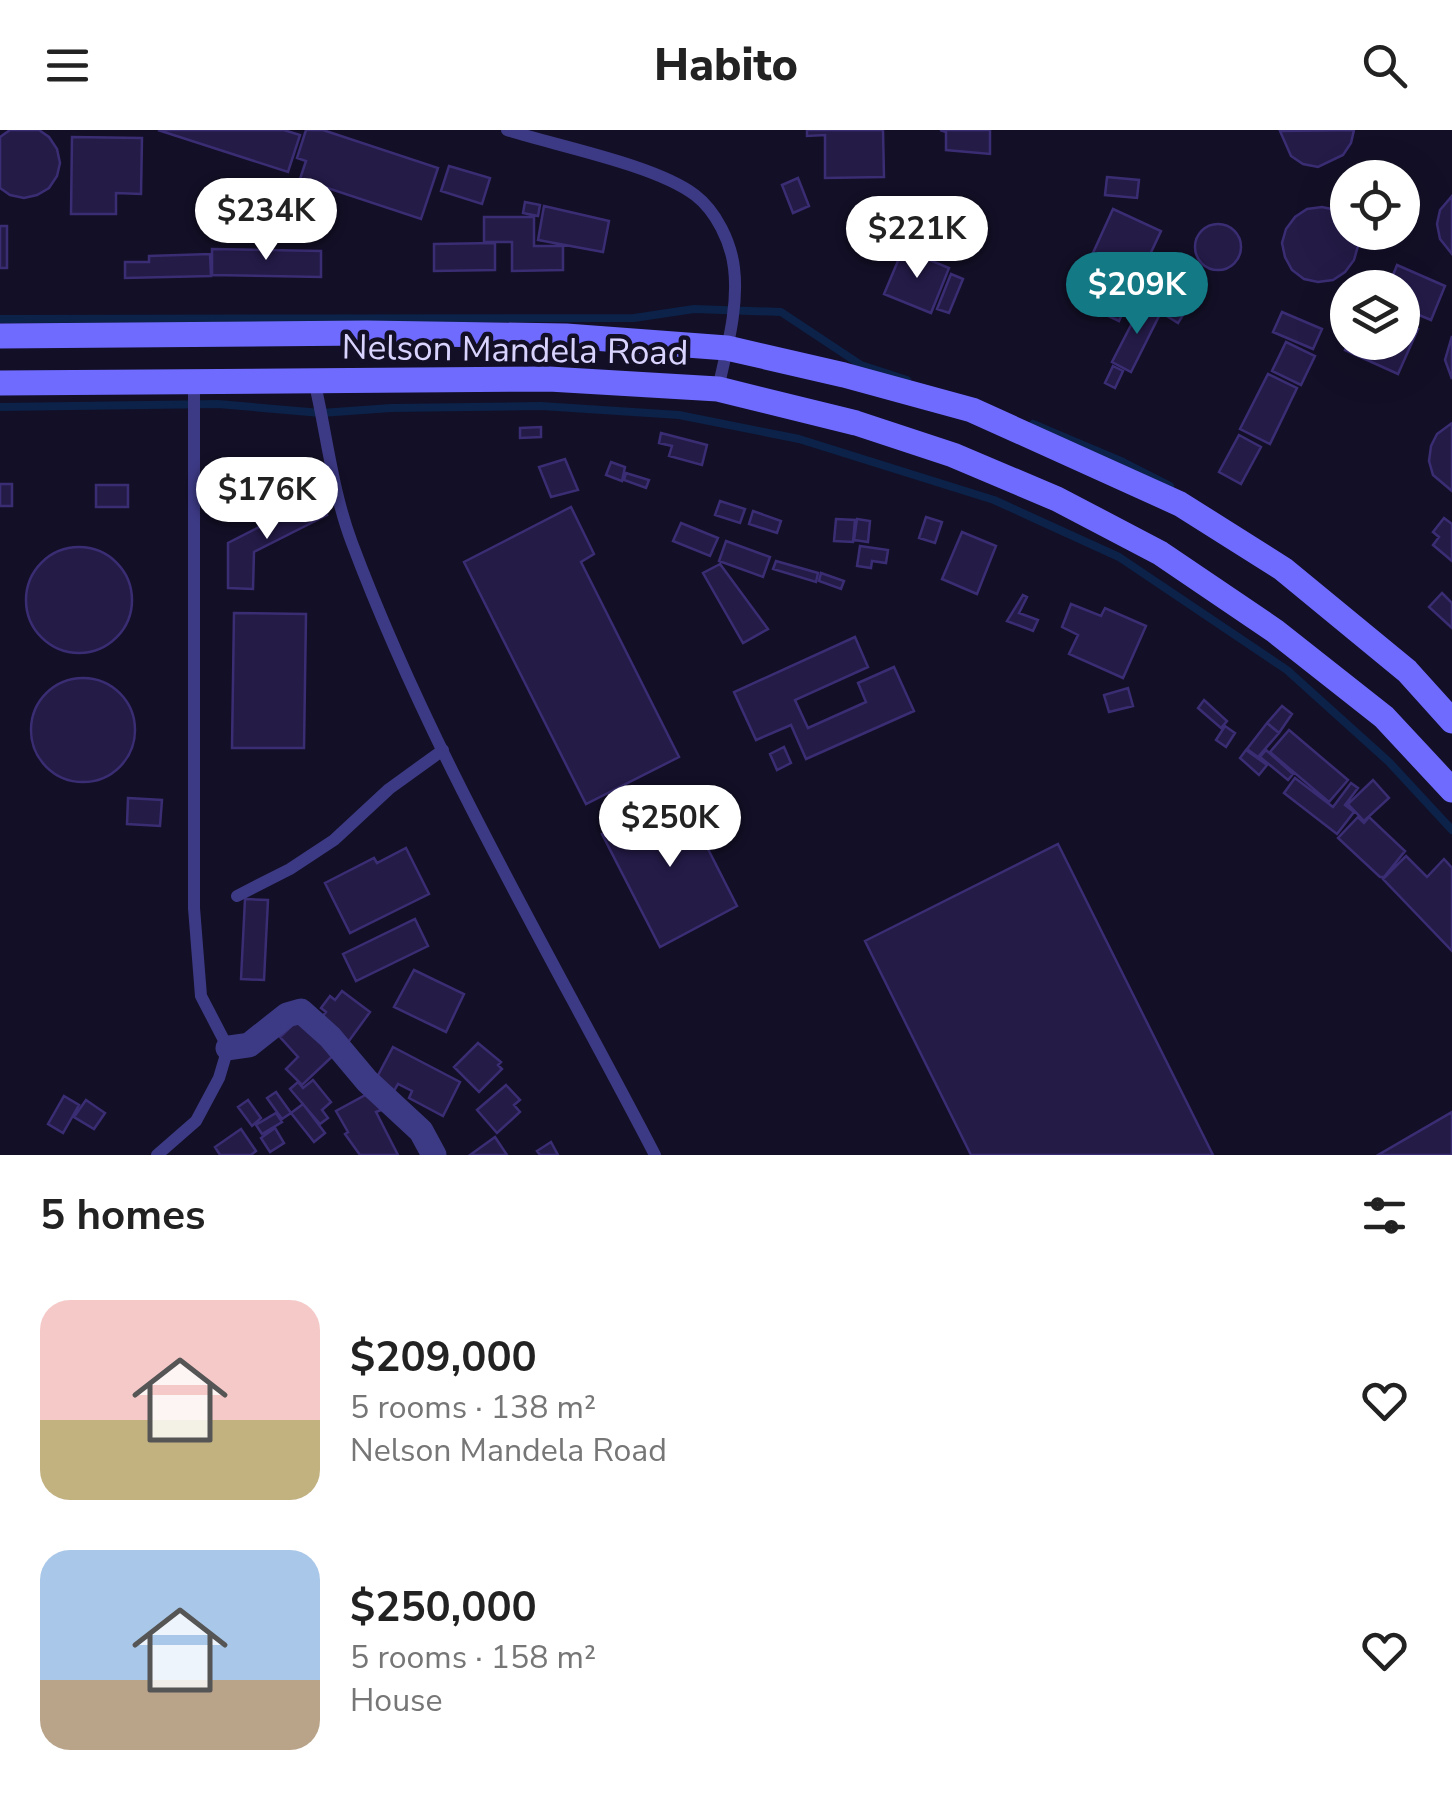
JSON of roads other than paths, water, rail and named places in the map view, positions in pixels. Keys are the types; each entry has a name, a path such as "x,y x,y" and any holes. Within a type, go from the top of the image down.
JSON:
{"main road":[{"name":"Nelson Mandela Road","path":"0,336 566,336 727,348 783,358 972,410 1180,504 1283,569 1407,670 1452,721"},
{"name":"Nelson Mandela Road","path":"0,383 549,379 718,390 856,423 953,455 1057,498 1160,553 1275,631 1384,718 1452,790"}],"street":[{"path":"228,1048 249,1045 287,1015 301,1011 330,1036 366,1082 421,1130 434,1155"}],"lane":[{"path":"507,130 653,173 694,195 714,215 728,242 734,269 734,309 718,390"},
{"path":"314,380 332,478 351,541 498,864 655,1155"},
{"path":"157,1155 196,1120 219,1078 228,1048 201,996 194,908 194,383"},
{"path":"238,896 334,840 389,790 443,750"}],"waterway":[{"path":"0,319 634,318 694,309 781,312 861,365 907,380"},
{"path":"0,407 218,404 321,413 541,406 679,415 799,439 994,500 1119,557 1287,670 1389,762 1452,830"},
{"path":"1033,424 1170,486"}]}
